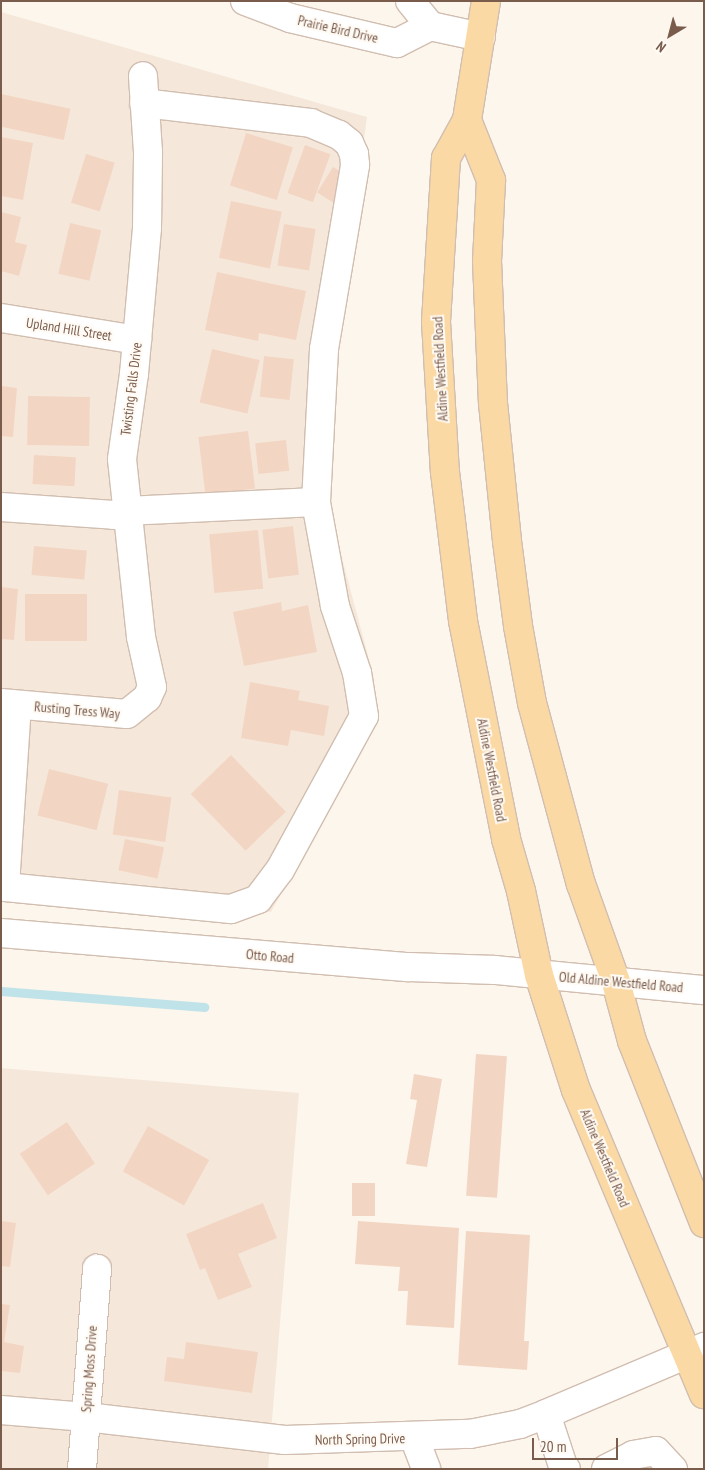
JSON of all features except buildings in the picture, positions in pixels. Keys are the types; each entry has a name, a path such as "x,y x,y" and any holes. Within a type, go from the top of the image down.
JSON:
{"main road":[{"name":"Aldine Westfield Road","path":"486,1 482,37 467,120 446,158 436,322 445,472 463,621 506,839 521,891 539,975 576,1090 695,1350 704,1394"},
{"path":"467,120 490,180 486,261 494,403 518,626 532,703 578,874 616,982 632,1041 704,1223"}],"street":[{"name":"Prairie Bird Drive","path":"245,1 290,18 397,43 430,26"},
{"path":"410,1 430,26 482,37"},
{"name":"Twisting Falls Drive","path":"147,698 152,687 141,637 126,512 122,459 137,340 147,228 148,152 143,90 311,122 339,135 349,144 354,154 355,165 324,349 316,502"},
{"name":"Upland Hill Street","path":"1,318 137,340"},
{"path":"1,507 114,515 126,512 316,502 335,606 357,673 364,716 280,870 258,899 231,909 5,887 9,704"},
{"name":"Rusting Tress Way","path":"9,704 127,714 147,698"},
{"name":"Otto Road","path":"1,933 409,967 495,970 539,975"},
{"name":"Old Aldine Westfield Road","path":"539,975 704,990"},
{"name":"Spring Moss Drive","path":"82,1469 97,1269"},
{"name":"North Spring Drive","path":"1,1410 86,1417 285,1440 470,1434 520,1424 695,1350"},
{"path":"546,1414 562,1468"},
{"path":"414,1437 426,1469"},
{"path":"606,1469 633,1455 656,1451 673,1469"}],"shaded area":[{"path":"1,12 367,117 319,472 374,678 375,727 271,912 1,891"},
{"path":"1,1068 299,1093 268,1469 1,1469"}],"waterway":[{"path":"1,991 204,1007"}]}
